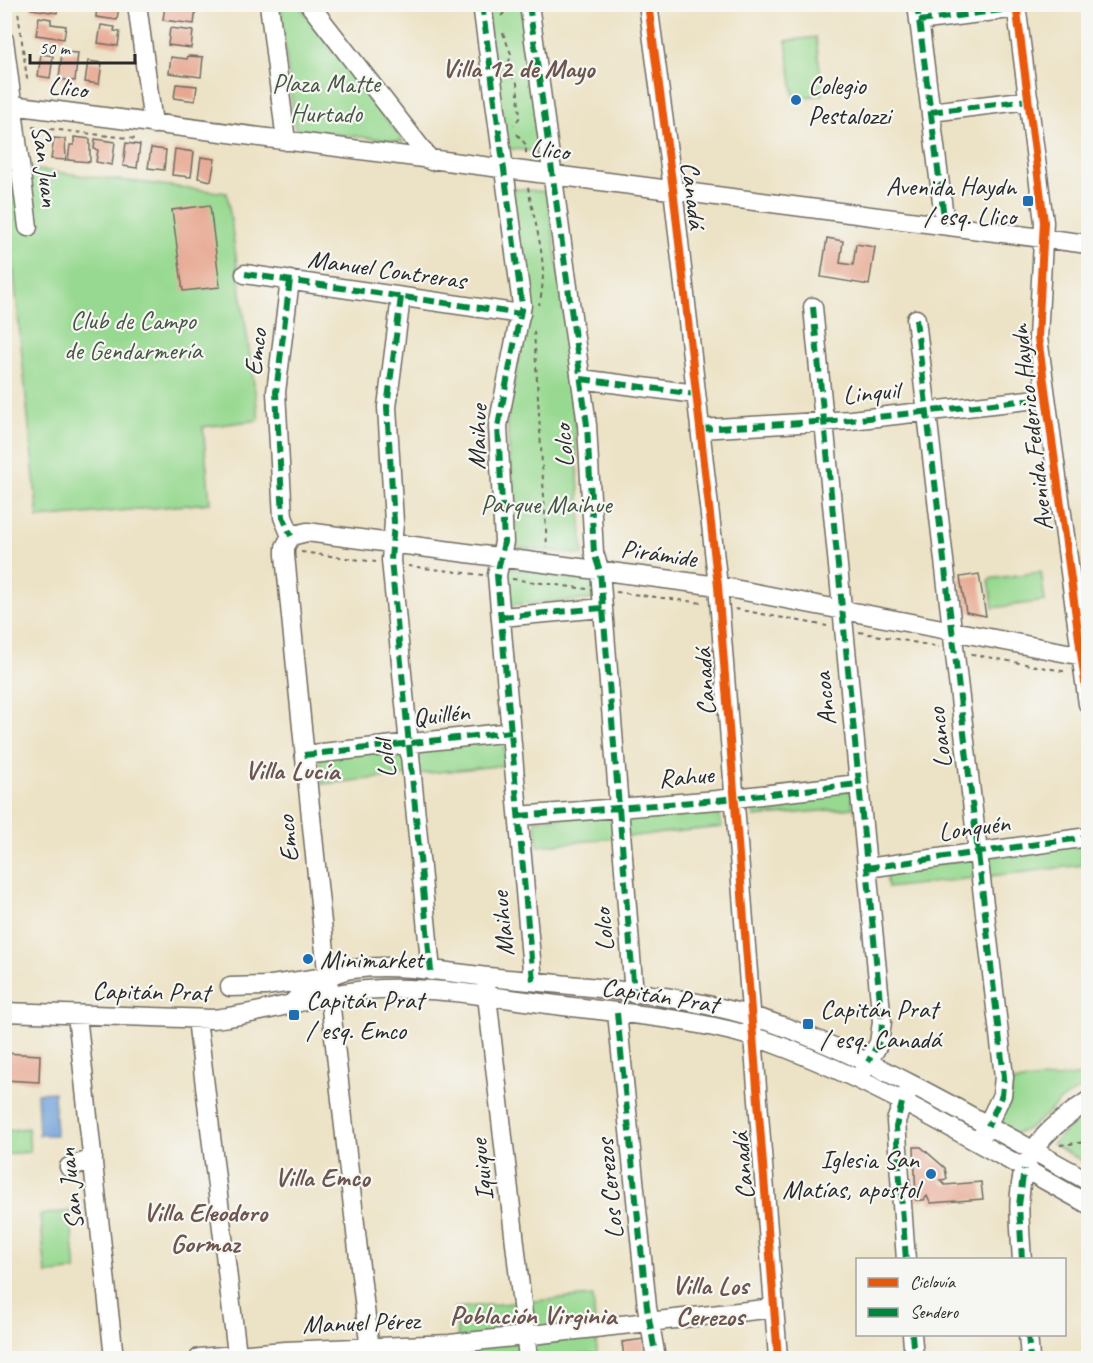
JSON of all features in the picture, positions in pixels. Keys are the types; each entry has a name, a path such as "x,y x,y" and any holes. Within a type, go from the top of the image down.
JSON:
{"street":[{"path":"137,4 153,124"},
{"path":"269,4 286,141"},
{"path":"309,4 431,160"},
{"name":"Maihue","path":"482,4 521,314 498,426 504,542 497,577 533,981"},
{"name":"Lolco","path":"529,4 588,437 594,553 600,571 634,994"},
{"name":"Canadá","path":"648,4 673,189 718,586 778,1359"},
{"path":"945,225 918,13 1017,6"},
{"name":"Avenida Federico Haydn","path":"1017,6 1045,238 1037,325 1085,656 1084,675 1089,704"},
{"name":"San Juan","path":"4,40 9,104 28,227"},
{"path":"931,112 1029,100"},
{"name":"Llico","path":"9,104 1089,244"},
{"name":"Manuel Contreras","path":"245,274 521,314"},
{"name":"Emco","path":"290,280 276,392 283,517 293,544 285,547 285,555 328,996 370,1353"},
{"name":"Lolol","path":"401,297 387,407 394,522 391,564 431,971"},
{"name":"Ancoa","path":"813,307 882,1028 879,1042 857,1081"},
{"name":"Loanco","path":"916,320 1005,1082 1002,1095 977,1144"},
{"path":"581,379 696,394"},
{"name":"Linquil","path":"700,429 824,422 1046,398"},
{"name":"Pirámide","path":"293,544 301,531 718,586 1085,656"},
{"path":"501,617 602,599"},
{"name":"Quillén","path":"304,755 511,732"},
{"name":"Rahue","path":"519,816 858,784"},
{"name":"Lonquén","path":"867,868 1089,837"},
{"name":"Capitán Prat","path":"230,987 265,986 327,977 364,968 431,971 634,994 751,1015 791,1029 868,1062 1089,1181"},
{"name":"Iquique","path":"485,976 528,1359"},
{"name":"Capitán Prat","path":"294,1002 305,990 327,977"},
{"name":"Capitán Prat","path":"4,1012 198,1019 241,1016 294,1002 382,989 487,997 617,1013 753,1037 794,1052 902,1103 1089,1204"},
{"name":"Los Cerezos","path":"617,1013 646,1307 656,1359"},
{"name":"San Juan","path":"77,1015 114,1359"},
{"path":"198,1019 237,1354"},
{"path":"906,1258 896,1127 897,1115 911,1085"},
{"path":"1022,1258 1019,1205 1024,1169 1031,1150 1044,1136 1089,1101"},
{"path":"69,1167 93,1159"},
{"name":"Manuel Pérez","path":"199,1359 237,1354 370,1353 774,1308"},
{"path":"912,1336 914,1359"},
{"path":"1028,1336 1030,1359"}],"path":[{"path":"17,4 27,80"},
{"path":"293,544 391,564 497,577 602,599 719,606 1084,675"},
{"path":"1057,1145 1089,1142"}],"green space":[{"name":"Plaza Matte Hurtado","path":"280,5 298,5 404,142 295,129"},
{"path":"484,5 522,5 543,152 504,148"},
{"path":"816,37 823,95 794,98 786,41"},
{"name":"Club de Campo de Gendarmería","path":"5,166 227,193 259,420 203,427 210,503 38,518 11,244 5,244"},
{"name":"Parque Maihue","path":"508,188 548,192 572,379 583,555 514,547 507,418 528,314"},
{"name":"Parque Maihue","path":"505,567 596,580 598,599 507,605"},
{"path":"1041,572 1045,601 993,608 989,579"},
{"path":"503,738 506,765 322,784 320,757"},
{"path":"851,790 853,808 754,817 752,799"},
{"path":"718,806 722,827 538,846 535,820"},
{"path":"1080,843 1083,865 888,888 886,871"},
{"path":"1088,1075 1088,1085 1063,1099 1029,1128 1011,1133 1004,1128 998,1116 1009,1104 1012,1082"},
{"path":"1088,1111 1088,1164 1052,1144"},
{"path":"28,1128 30,1152 5,1154 5,1131"},
{"path":"70,1211 76,1270 46,1274 40,1215"},
{"path":"593,1296 597,1353 529,1358 461,1358 454,1308"}],"water":[{"path":"54,1092 56,1135 39,1135 37,1093"}],"building":[{"path":"32,4 58,4 57,13 31,9"},
{"path":"97,4 119,5 117,20 96,17"},
{"path":"165,5 196,9 194,24 163,20"},
{"path":"39,17 51,19 51,24 66,26 64,39 36,35"},
{"path":"101,25 115,27 114,31 120,32 118,46 98,43"},
{"path":"170,28 193,31 191,48 168,45"},
{"path":"62,52 78,53 75,81 59,79"},
{"path":"41,54 53,56 50,78 38,76"},
{"path":"188,56 203,57 201,77 169,73 171,57 187,59"},
{"path":"88,61 102,63 99,84 85,82"},
{"path":"176,84 197,86 195,101 174,98"},
{"path":"74,137 90,139 90,162 68,160 70,145 74,145"},
{"path":"54,138 65,139 66,160 51,159"},
{"path":"95,139 115,142 112,165 96,162 98,150 94,149"},
{"path":"126,143 140,145 137,168 123,166"},
{"path":"151,148 166,150 164,170 148,168"},
{"path":"175,149 194,152 191,177 172,175"},
{"path":"201,157 215,159 211,181 198,178"},
{"path":"210,205 220,287 183,291 172,210"},
{"path":"827,238 843,241 840,263 853,265 856,244 875,247 869,285 821,277"},
{"path":"979,574 986,616 966,612 960,577"},
{"path":"4,1053 40,1055 39,1082 4,1080"},
{"name":"Iglesia San Matías, apostol","path":"914,1147 921,1147 945,1168 947,1179 940,1180 945,1185 981,1182 983,1199 931,1203 927,1196 924,1200 916,1200"},
{"path":"644,1339 647,1358 624,1358 622,1342"}],"marked path":[{"path":"482,4 522,305 498,426 504,542 497,575 533,981"},
{"path":"529,4 587,425 594,553 600,571 634,994"},
{"path":"917,4 945,225"},
{"path":"919,21 1017,8"},
{"path":"931,112 1029,100"},
{"path":"245,274 521,314"},
{"path":"290,280 276,392 283,517 291,536"},
{"path":"401,297 387,407 394,522 391,560 431,971"},
{"path":"813,307 882,1022 881,1038 868,1062"},
{"path":"916,319 1004,1077 1002,1095 988,1126"},
{"path":"581,379 696,394"},
{"path":"700,429 851,420 1046,398"},
{"path":"501,617 603,608"},
{"path":"304,755 511,732"},
{"path":"519,816 717,800 858,784"},
{"path":"867,868 1088,837"},
{"path":"617,1013 647,1307 656,1358"},
{"path":"902,1103 896,1127 906,1258"},
{"path":"1022,1258 1019,1205 1024,1169"},
{"path":"912,1336 914,1358"},
{"path":"1028,1336 1030,1358"}],"cycle path":[{"path":"648,4 673,189 718,586 778,1358"},
{"path":"1016,4 1044,222 1038,338 1088,704"}],"place":[{"name":"Colegio Pestalozzi","path":"796,100"},
{"name":"Avenida Haydn / esq. Llico","path":"1028,201"},
{"name":"Minimarket","path":"308,959"},
{"name":"Capitán Prat / esq. Emco","path":"294,1015"},
{"name":"Capitán Prat / esq. Canadá","path":"808,1024"},
{"name":"Iglesia San Matías, apostol","path":"931,1174"}],"district":[{"name":"Villa 12 de Mayo","path":"518,68"},
{"name":"Villa Lucía","path":"292,770"},
{"name":"Villa Emco","path":"322,1177"},
{"name":"Villa Eleodoro Gormaz","path":"205,1228"},
{"name":"Villa Los Cerezos","path":"710,1300"},
{"name":"Población Virginia","path":"533,1315"}]}
